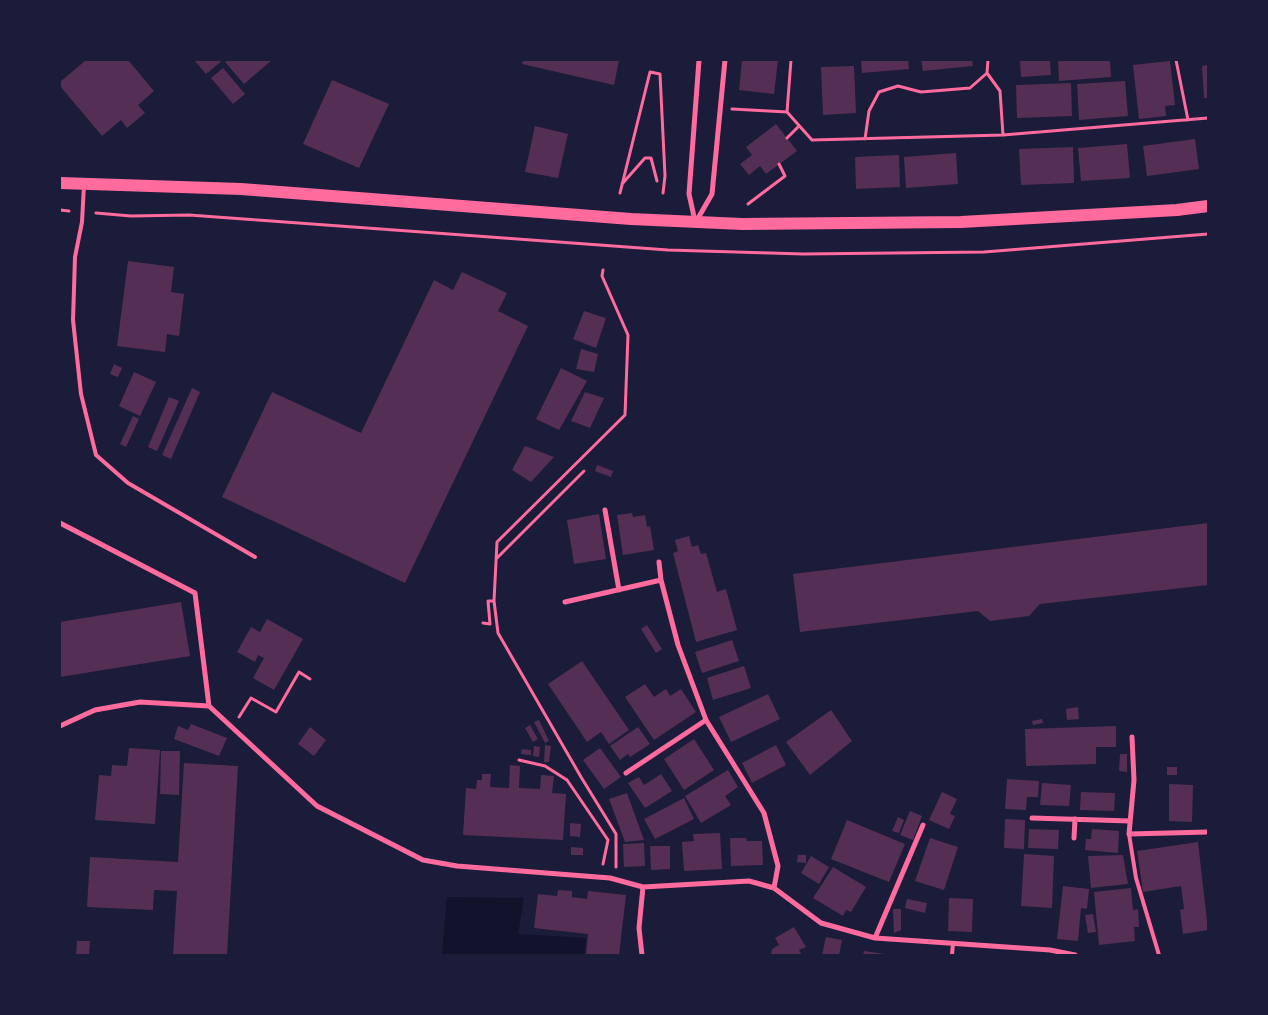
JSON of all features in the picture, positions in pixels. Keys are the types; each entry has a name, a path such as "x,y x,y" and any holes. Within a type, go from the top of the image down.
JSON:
{"main road":[{"path":"60,183 241,189 631,219 742,224 961,222 1177,210 1208,206"}],"street":[{"path":"696,222 689,194 699,60"},
{"path":"696,222 712,194 725,60"},
{"path":"605,510 619,590"},
{"path":"60,523 195,593 209,706 316,806 423,860 457,866 610,878 643,887 749,881 774,888 821,923 875,938 1050,950 1074,955"},
{"path":"659,562 661,580 678,645 706,720 764,813 778,866 774,888"},
{"path":"565,602 661,580"},
{"path":"60,726 95,710 140,702 209,706"},
{"path":"626,773 706,720"},
{"path":"1132,737 1134,780 1129,834 1208,832"},
{"path":"1032,818 1130,821"},
{"path":"1074,838 1075,819"},
{"path":"875,938 924,825"},
{"path":"642,955 639,928 643,887"}],"lane":[{"path":"84,185 83,212 75,257 73,320 81,394 96,455 128,483 255,557"},
{"path":"1129,834 1136,878 1159,955"},
{"path":"952,955 953,943"}],"path":[{"path":"792,60 787,112 812,140 1002,136 1208,118"},
{"path":"988,60 987,73 1000,91 1002,136"},
{"path":"1176,60 1188,120"},
{"path":"620,193 650,72 660,74 665,176 663,193"},
{"path":"865,139 869,111 878,92 898,86 921,92 970,88 987,73"},
{"path":"719,109 787,112"},
{"path":"787,138 799,126"},
{"path":"622,185 645,158 651,158 657,181"},
{"path":"748,204 784,176 779,164"},
{"path":"60,210 131,216 189,215 237,218 668,250 804,254 942,253 1048,248 1208,234"},
{"path":"603,270 602,276 628,335 625,415 497,542 494,601 498,633 616,834 617,866 610,878"},
{"path":"496,558 584,471"},
{"path":"483,624 490,624 488,601 494,601"},
{"path":"232,728 251,698 276,712 299,672 310,678"},
{"path":"520,760 545,766 566,780 608,840 603,864 610,878"}],"shaded area":[{"path":"447,897 524,898 518,934 586,938 584,955 442,955"}],"building":[{"path":"86,60 128,60 154,91 138,105 145,113 127,128 121,120 102,136 60,86 60,82"},
{"path":"194,60 223,60 206,74"},
{"path":"228,60 272,60 244,84 225,62"},
{"path":"523,60 619,60 614,85 522,64"},
{"path":"742,60 778,60 774,94 739,90"},
{"path":"861,60 908,60 909,69 862,73"},
{"path":"921,60 972,60 973,66 923,71"},
{"path":"1020,60 1050,60 1051,75 1021,77"},
{"path":"1058,60 1110,60 1111,77 1059,81"},
{"path":"1170,61 1175,105 1165,106 1166,116 1139,119 1133,65"},
{"path":"1208,65 1208,98 1204,98 1202,66"},
{"path":"854,66 856,113 823,115 821,67"},
{"path":"223,68 245,94 233,104 211,78"},
{"path":"332,80 389,104 359,168 303,144"},
{"path":"1125,81 1128,116 1079,120 1077,84"},
{"path":"1071,83 1072,116 1017,118 1016,85"},
{"path":"776,124 797,151 766,174 760,166 749,175 740,164 752,155 746,147"},
{"path":"535,126 568,134 558,178 525,172"},
{"path":"1195,139 1199,169 1147,176 1143,146"},
{"path":"1127,144 1130,178 1081,181 1078,148"},
{"path":"1073,147 1074,183 1021,185 1019,149"},
{"path":"956,153 958,184 906,188 904,157"},
{"path":"899,155 900,187 856,189 855,157"},
{"path":"128,261 174,267 171,292 184,294 179,336 167,334 165,352 117,346"},
{"path":"462,272 507,293 498,311 528,326 405,583 222,497 272,392 361,433 434,280 453,290"},
{"path":"584,311 606,318 596,348 573,339"},
{"path":"581,349 598,354 594,372 576,369"},
{"path":"114,364 122,368 118,377 110,374"},
{"path":"561,368 587,381 559,430 536,419"},
{"path":"134,372 156,382 140,416 119,406"},
{"path":"192,388 200,392 171,459 162,455"},
{"path":"585,392 604,398 590,428 571,421"},
{"path":"169,397 179,401 157,451 148,447"},
{"path":"133,416 139,419 126,447 120,444"},
{"path":"525,446 554,457 531,482 512,470"},
{"path":"597,465 613,471 611,477 595,471"},
{"path":"632,513 633,517 645,515 647,527 650,526 654,550 623,555 617,515"},
{"path":"599,514 606,559 574,564 567,520"},
{"path":"1208,523 1208,585 1040,604 1029,616 990,621 978,611 800,632 793,574"},
{"path":"689,536 692,547 698,545 701,554 706,553 717,592 726,589 737,630 696,642 673,553 678,551 675,540"},
{"path":"181,602 190,656 60,677 60,622"},
{"path":"267,619 303,639 274,690 253,678 264,658 258,655 255,662 237,652 251,627 260,632"},
{"path":"647,625 662,649 656,653 641,629"},
{"path":"732,640 739,661 702,673 695,652"},
{"path":"582,661 629,730 609,744 601,732 587,742 548,684"},
{"path":"744,666 751,688 713,700 707,678"},
{"path":"645,684 654,697 666,689 670,696 681,689 696,712 654,740 625,697"},
{"path":"768,694 780,719 731,742 719,717"},
{"path":"1078,707 1079,719 1067,720 1066,709"},
{"path":"831,710 852,741 810,775 786,742"},
{"path":"1042,719 1043,723 1033,725 1032,721"},
{"path":"539,720 549,741 545,743 534,722"},
{"path":"191,724 227,738 219,756 174,739 178,726 188,730"},
{"path":"530,725 538,739 533,742 525,728"},
{"path":"1116,726 1116,747 1096,747 1096,764 1026,766 1025,729"},
{"path":"310,727 326,740 314,756 298,744"},
{"path":"638,727 650,744 630,757 628,754 620,760 610,746"},
{"path":"694,739 714,770 684,790 664,759"},
{"path":"545,745 551,746 549,762 544,762"},
{"path":"776,745 786,765 752,783 742,763"},
{"path":"534,746 540,747 539,757 533,756"},
{"path":"129,748 160,750 155,824 95,820 99,775 111,776 112,765 127,766"},
{"path":"600,748 621,777 604,789 583,760"},
{"path":"522,749 531,750 531,755 521,754"},
{"path":"161,751 180,751 179,795 160,794"},
{"path":"1120,754 1127,754 1127,772 1119,771"},
{"path":"184,763 238,766 227,955 173,955 177,891 154,890 153,910 87,907 90,857 178,862"},
{"path":"510,765 520,766 519,788 540,789 541,775 554,776 552,793 566,794 563,840 463,835 466,788 476,789 477,780 482,780 482,774 491,774 490,787 509,788"},
{"path":"1167,767 1177,767 1177,775 1167,775"},
{"path":"728,770 738,787 725,796 731,805 701,823 685,796"},
{"path":"661,774 672,791 645,808 628,783 639,777 644,785"},
{"path":"1007,779 1039,781 1038,797 1027,797 1026,810 1005,809"},
{"path":"1042,783 1071,785 1069,806 1040,805"},
{"path":"1169,784 1193,785 1192,822 1169,821"},
{"path":"942,792 957,799 950,814 955,816 949,829 929,820"},
{"path":"1081,792 1115,793 1114,811 1080,810"},
{"path":"627,793 644,840 625,842 609,799"},
{"path":"684,798 694,819 655,839 644,819"},
{"path":"910,811 922,816 913,840 900,835"},
{"path":"898,817 904,820 899,833 892,831"},
{"path":"1005,819 1025,820 1024,849 1004,848"},
{"path":"847,820 905,844 889,882 831,859"},
{"path":"570,823 581,824 580,837 570,836"},
{"path":"1029,829 1059,830 1058,849 1028,848"},
{"path":"1092,829 1119,831 1118,853 1085,850 1086,839 1091,839"},
{"path":"720,833 722,869 684,871 682,842 694,841 693,834"},
{"path":"730,838 762,841 763,865 731,866"},
{"path":"930,838 958,847 944,890 915,881"},
{"path":"1198,842 1208,930 1183,934 1180,910 1184,909 1181,886 1143,892 1137,851"},
{"path":"644,843 645,866 624,867 623,844"},
{"path":"650,846 670,846 670,869 651,870"},
{"path":"571,847 583,848 583,855 571,855"},
{"path":"1024,854 1054,856 1052,908 1021,906"},
{"path":"798,855 806,855 806,863 797,862"},
{"path":"1123,855 1128,884 1091,888 1088,856"},
{"path":"811,856 829,867 819,884 801,873"},
{"path":"833,867 866,887 851,912 846,910 843,916 813,898"},
{"path":"1063,886 1089,889 1087,909 1081,908 1078,941 1057,939"},
{"path":"1131,888 1133,910 1138,909 1139,927 1134,927 1135,941 1099,945 1094,892"},
{"path":"558,890 572,891 572,897 587,899 588,891 626,895 619,955 586,955 588,934 534,928 538,894 557,896"},
{"path":"949,898 973,899 972,932 948,931"},
{"path":"907,899 927,903 925,913 905,908"},
{"path":"893,909 901,909 901,930 894,933"},
{"path":"1093,914 1096,932 1088,933 1085,915"},
{"path":"794,927 806,947 799,950 802,955 771,955 772,949 779,945 775,938"},
{"path":"826,937 842,940 839,955 822,955"},
{"path":"77,941 90,941 89,955 76,955"},
{"path":"864,951 885,954 885,955 863,955"}]}
